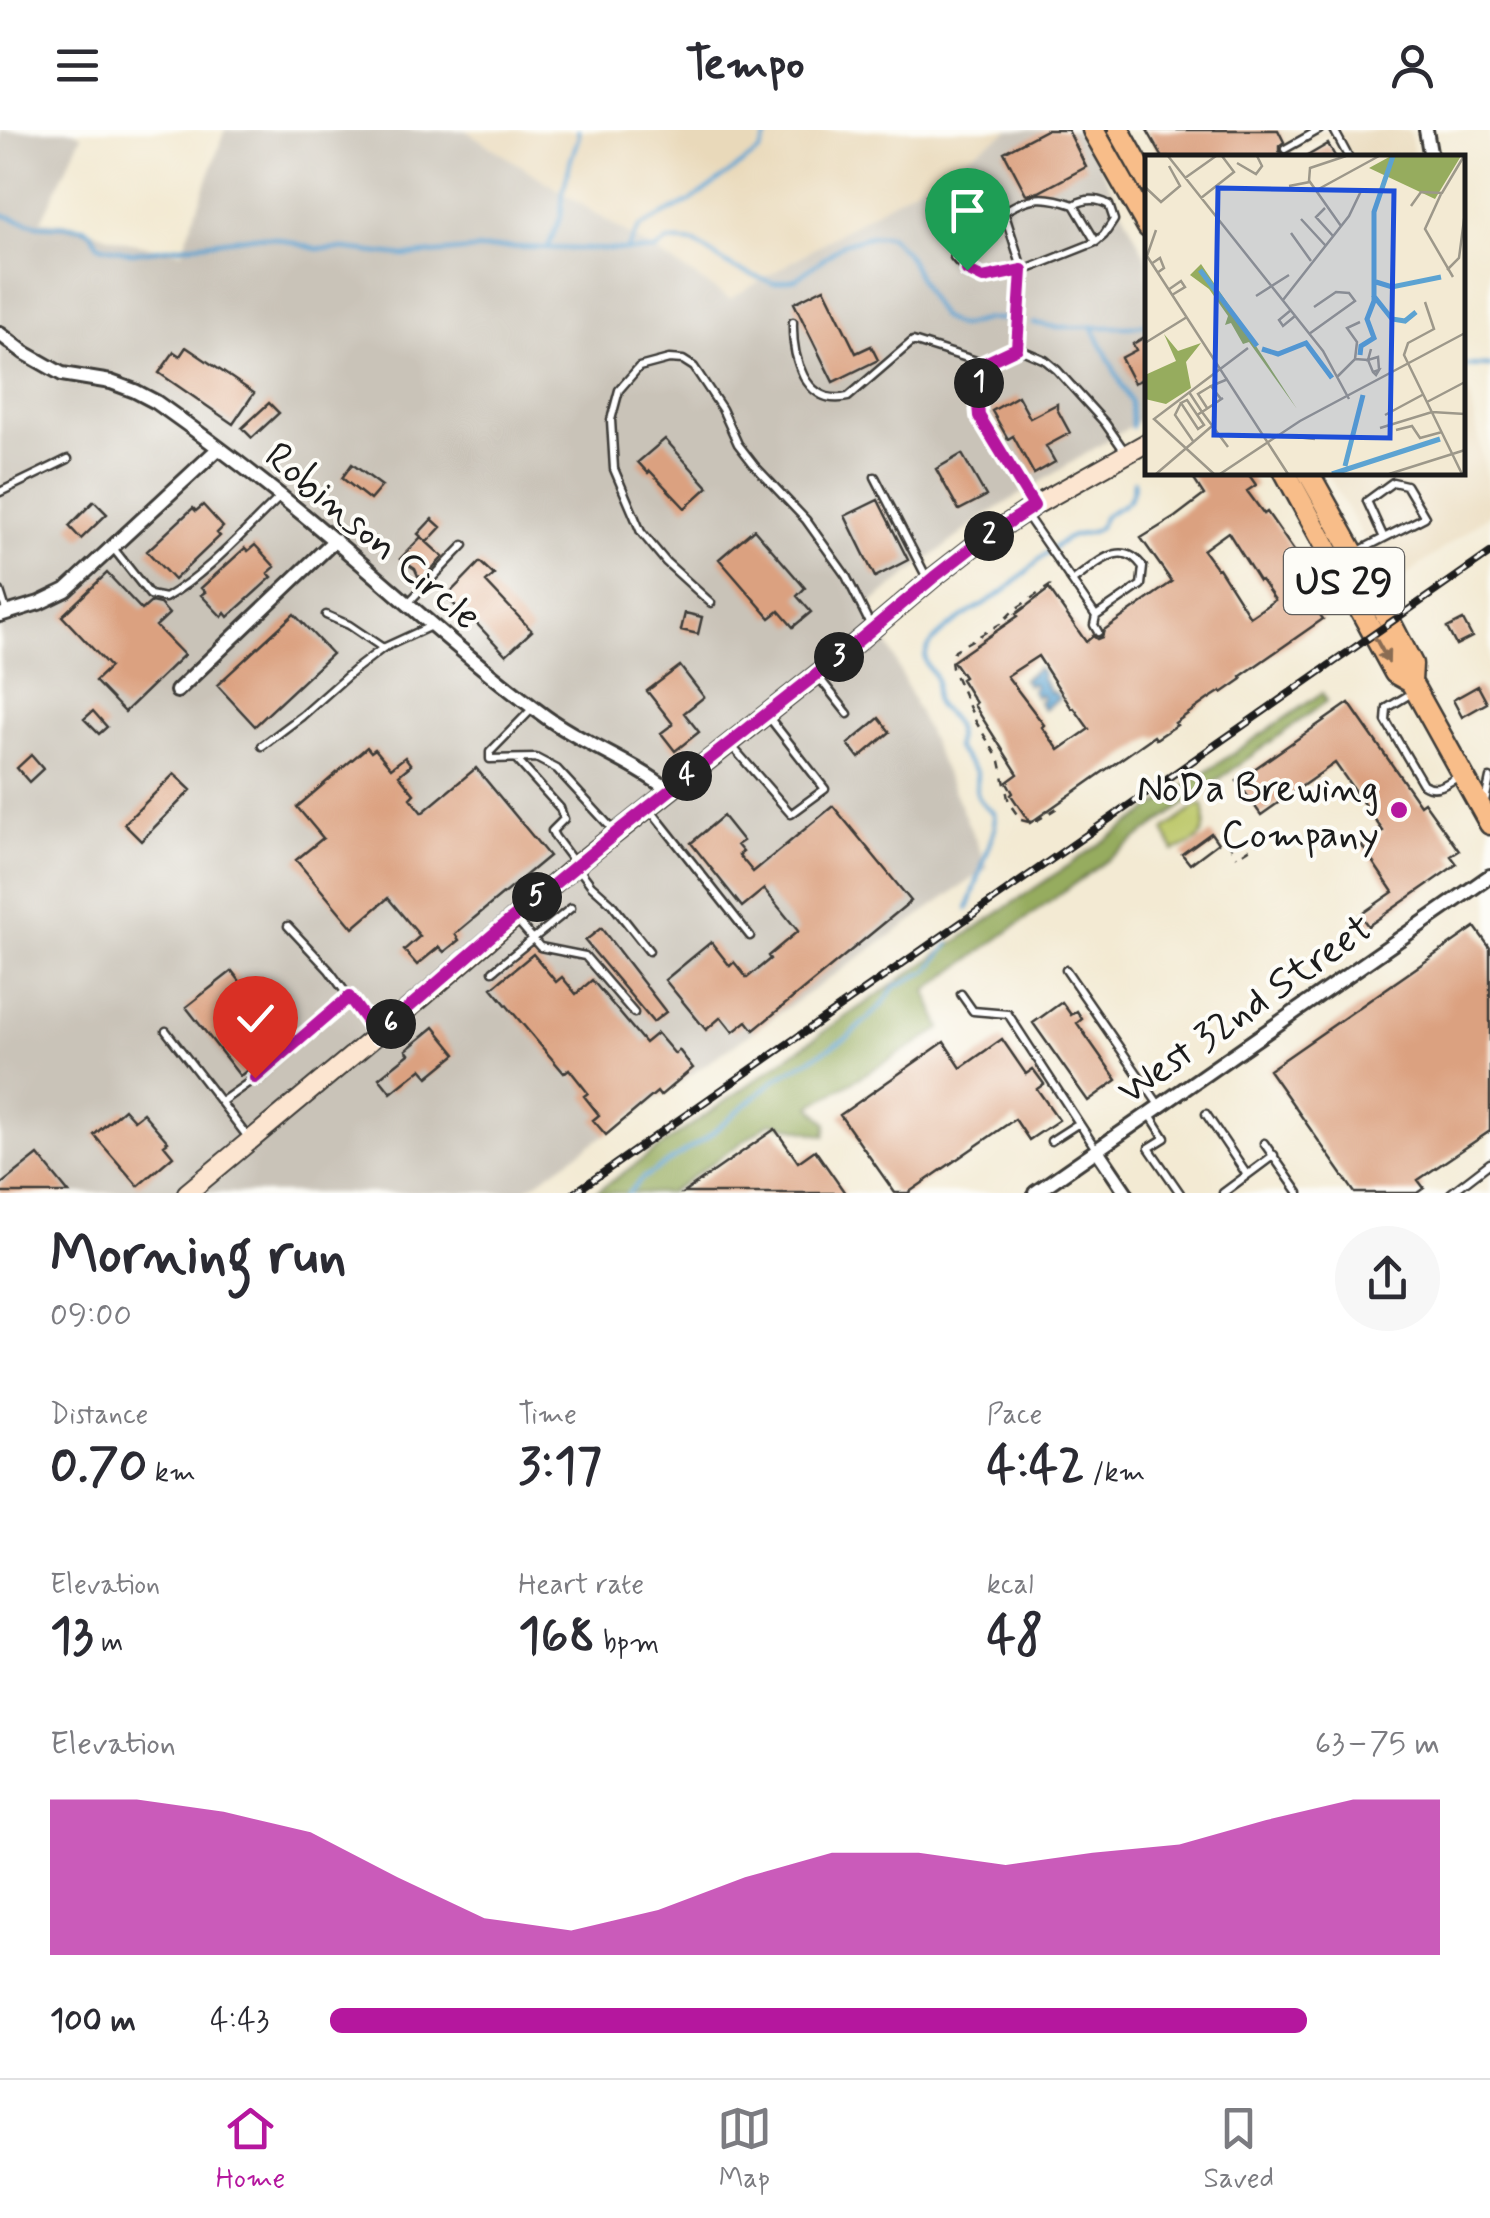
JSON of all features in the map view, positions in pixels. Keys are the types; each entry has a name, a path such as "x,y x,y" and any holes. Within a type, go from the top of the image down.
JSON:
{"main road":[{"path":"1092,130 1145,222"},
{"path":"1127,140 1145,176"},
{"path":"187,1193 616,832 975,545 1029,509 1145,444"},
{"name":"US 29","path":"1287,475 1395,672 1414,686"},
{"name":"US 29","path":"1310,475 1412,664 1414,686 1487,818"}],"street":[{"path":"1426,130 1430,155"},
{"path":"0,334 62,374 92,377 135,390 218,449"},
{"name":"Robinson Circle","path":"4,614 66,590 218,449 335,540 534,707 572,734 670,790"},
{"path":"177,691 335,540"},
{"name":"West 32nd Street","path":"1034,1193 1490,876"},
{"path":"1097,1150 1126,1193"}],"lane":[{"path":"1285,149 1319,130"},
{"path":"1334,130 1347,155"},
{"path":"1109,204 1129,193"},
{"path":"1017,348 1022,270 1004,212 1019,202 1052,197 1074,205 1096,242"},
{"path":"954,257 962,267 983,278 1022,270 1104,236 1114,220 1109,204 1091,199 1074,205"},
{"path":"793,322 799,366 816,392 834,400 848,398 913,341 983,364 1017,348 1058,370 1127,454"},
{"path":"711,602 666,562 641,532 614,468 611,420 619,390 640,367 669,359 683,360 694,367 722,408 738,444 806,520 846,576 872,629"},
{"path":"983,364 977,394 979,416 1040,535 1096,616"},
{"path":"0,492 68,459"},
{"path":"875,477 929,582"},
{"path":"1354,554 1384,538 1425,516 1406,484 1393,482 1368,500 1384,538"},
{"path":"112,547 150,596 166,598 205,568 280,497"},
{"path":"408,604 464,545"},
{"path":"1072,582 1113,554 1128,554 1140,562 1144,573 1141,584 1096,616 1094,625 1098,632"},
{"path":"0,591 4,614"},
{"path":"326,615 383,648"},
{"path":"262,746 383,648 432,625"},
{"path":"816,674 848,714"},
{"path":"1414,686 1387,708 1386,721 1423,784 1437,788 1462,775"},
{"path":"534,707 490,752 490,759 536,758 558,769 616,832"},
{"path":"729,743 791,814 825,789 766,714"},
{"path":"516,759 560,808 564,819 552,831 590,885 611,903 649,951"},
{"path":"1487,818 1490,778"},
{"path":"648,807 750,936"},
{"path":"493,971 570,908"},
{"path":"514,917 540,947 585,956 634,1012"},
{"path":"288,926 329,970 377,1035"},
{"path":"1066,970 1155,1110 1165,1138 1149,1148 1180,1193"},
{"path":"961,994 974,1011 1008,1014 1097,1150"},
{"path":"221,1102 255,1078 349,997"},
{"path":"166,1031 251,1140"},
{"path":"1206,1114 1247,1175"},
{"path":"1051,1141 1079,1123"},
{"path":"1264,1144 1299,1193"},
{"path":"1222,1193 1274,1155"},
{"path":"1450,1193 1490,1163"}],"path":[{"path":"1051,585 1000,624 955,650 951,664 976,722 1000,761 1006,794 1015,813 1032,824 1055,806"},
{"path":"1228,842 1237,856"},
{"path":"1243,854 1260,842"}],"shaded area":[{"path":"0,130 73,130 82,135 41,221 73,224 126,242 182,252 225,130 465,130 730,299 1010,130 1082,130 1145,255 1145,417 985,516 870,604 988,868 521,1193 0,1193"},
{"path":"465,130 1010,130 730,299"},
{"path":"1250,130 1409,130 1414,152 1343,155 1328,135 1281,155"},
{"path":"1465,386 1472,402 1490,495 1490,514 1391,587 1328,475 1465,475"}],"green space":[{"path":"1322,693 1327,701 926,991 941,1029 811,1106 827,1124 825,1136 771,1122 669,1193 595,1193 832,1026"},
{"path":"1200,804 1205,815 1204,830 1197,840 1174,851 1164,830"}],"water":[{"path":"1038,668 1051,693 1059,698 1044,709 1039,702 1043,698 1040,694 1036,697 1032,691 1035,687 1023,679"}],"building":[{"path":"1046,130 1068,130 1086,167 1039,192 1026,194 1004,152"},
{"path":"1147,130 1278,130 1284,142 1279,146 1283,155 1161,155"},
{"path":"1328,144 1334,155 1309,155"},
{"path":"974,169 990,200 942,225 926,195"},
{"path":"824,288 856,353 871,346 878,360 833,382 794,303"},
{"path":"1145,337 1145,378 1134,383 1121,358 1136,350 1133,344"},
{"path":"186,347 254,393 233,424 159,373 174,352 180,356"},
{"path":"1018,396 1030,418 1057,404 1070,433 1046,446 1055,462 1034,474 1013,436 1008,439 992,411"},
{"path":"269,403 279,413 252,438 242,428"},
{"path":"665,439 708,487 685,508 638,462"},
{"path":"962,454 986,496 959,510 936,469"},
{"path":"352,464 382,486 370,500 342,478"},
{"path":"1191,475 1249,475 1256,485 1247,491 1264,514 1267,512 1308,571 1304,574 1320,597 1312,603 1323,619 1177,725 1156,739 1154,736 1030,823 1007,782 1018,774 974,705 961,679 964,677 953,661 1049,589 1086,642 1093,636 1102,637 1104,630 1172,582 1141,538 1204,495","holes":["1228,532 1275,600 1250,617 1203,550","1038,656 1089,729 1059,750 1007,676"]},
{"path":"878,500 908,560 875,577 845,516"},
{"path":"94,501 107,514 81,539 69,526"},
{"path":"203,505 223,527 217,533 220,536 174,580 147,551 193,508 196,511"},
{"path":"432,519 441,527 427,542 418,534"},
{"path":"754,529 805,588 797,596 811,612 793,627 779,611 770,618 719,559"},
{"path":"421,537 443,557 423,578 400,559"},
{"path":"255,545 275,567 268,573 272,577 228,617 225,613 222,617 201,595 205,592 201,588 245,548 248,551"},
{"path":"480,562 494,575 486,582 532,631 506,655 463,609 446,597"},
{"path":"107,573 142,610 151,602 160,604 169,614 156,626 184,655 125,712 95,681 110,667 62,616"},
{"path":"685,613 702,617 698,634 681,630"},
{"path":"294,614 332,654 255,726 217,685"},
{"path":"1463,620 1472,637 1456,645 1447,628"},
{"path":"680,666 704,697 684,713 699,732 675,751 661,733 673,724 647,691"},
{"path":"1478,686 1487,703 1462,717 1453,700"},
{"name":"NoDa Brewing Company","path":"1349,703 1420,805 1424,802 1459,851 1451,856 1457,864 1368,926 1360,915 1393,892 1362,846 1383,831 1335,763 1261,815 1237,781"},
{"path":"93,711 107,727 99,734 84,719"},
{"path":"879,718 890,732 859,758 848,744"},
{"path":"367,747 371,752 375,749 391,768 405,757 411,765 399,775 422,813 476,768 549,856 455,934 459,940 444,952 439,947 417,965 404,950 420,936 388,898 353,928 296,860 323,838 297,807"},
{"path":"31,755 43,769 29,782 17,768"},
{"path":"174,774 191,790 141,841 124,824"},
{"path":"833,806 911,901 754,1030 747,1021 733,1032 721,1017 706,1030 665,980 711,942 730,966 734,962 747,978 798,931 764,889 742,907 691,843 723,816 743,841 737,845 743,852 739,855 753,872"},
{"path":"1211,833 1218,843 1190,864 1182,854"},
{"path":"1475,927 1490,948 1490,1131 1418,1180 1424,1188 1417,1193 1355,1193 1269,1070"},
{"path":"601,928 666,1012 653,1022 585,941"},
{"path":"533,954 556,982 562,977 576,994 592,980 645,1043 657,1033 675,1054 679,1050 693,1068 606,1135 593,1120 599,1115 584,1096 588,1093 569,1069 564,1073 492,988"},
{"path":"232,971 286,1040 240,1076 186,1007"},
{"path":"1062,1002 1071,1015 1077,1011 1082,1019 1077,1023 1117,1080 1088,1101 1033,1023"},
{"path":"434,1027 456,1054 428,1077 421,1069 391,1093 379,1078"},
{"path":"1002,1039 1026,1074 1033,1069 1044,1084 1037,1089 1059,1120 1029,1140 1015,1119 908,1193 895,1193 840,1115 944,1042 961,1068"},
{"path":"124,1109 134,1120 143,1113 168,1142 164,1145 173,1156 138,1186 94,1135"},
{"path":"775,1129 798,1162 815,1150 845,1193 683,1193"},
{"path":"38,1155 69,1193 0,1193 0,1185"}],"waterway":[{"path":"548,247 561,216 578,130"},
{"path":"626,251 640,227 692,200 760,151 770,130"},
{"path":"0,214 37,225 83,227 98,245 131,253 257,236 317,249 404,256 506,247 655,251 668,241 695,243 733,268 773,283 796,279 843,244 871,236 889,236 907,254 941,317 960,326 987,319 1012,319"},
{"path":"1034,323 1055,327 1145,324"},
{"path":"1092,326 1131,403 1132,427"},
{"path":"1465,365 1490,366"},
{"path":"968,909 995,828 994,813 980,800 977,773 956,748 953,722 936,703 936,680 926,653 938,636 1003,592 1059,544 1098,528 1103,517 1128,500 1134,481"},
{"path":"628,1193 643,1178 706,1138 776,1079 848,1037 883,1004 894,987 928,971 949,944"}],"railway":[{"path":"574,1193 1490,553"}],"place":[{"name":"NoDa Brewing Company","path":"1399,810"}],"route":[{"path":"255,1078 349,997 377,1035 622,828 934,577 1034,506 979,416 977,394 983,364 1017,348 1022,270 983,278 967,270"}]}
